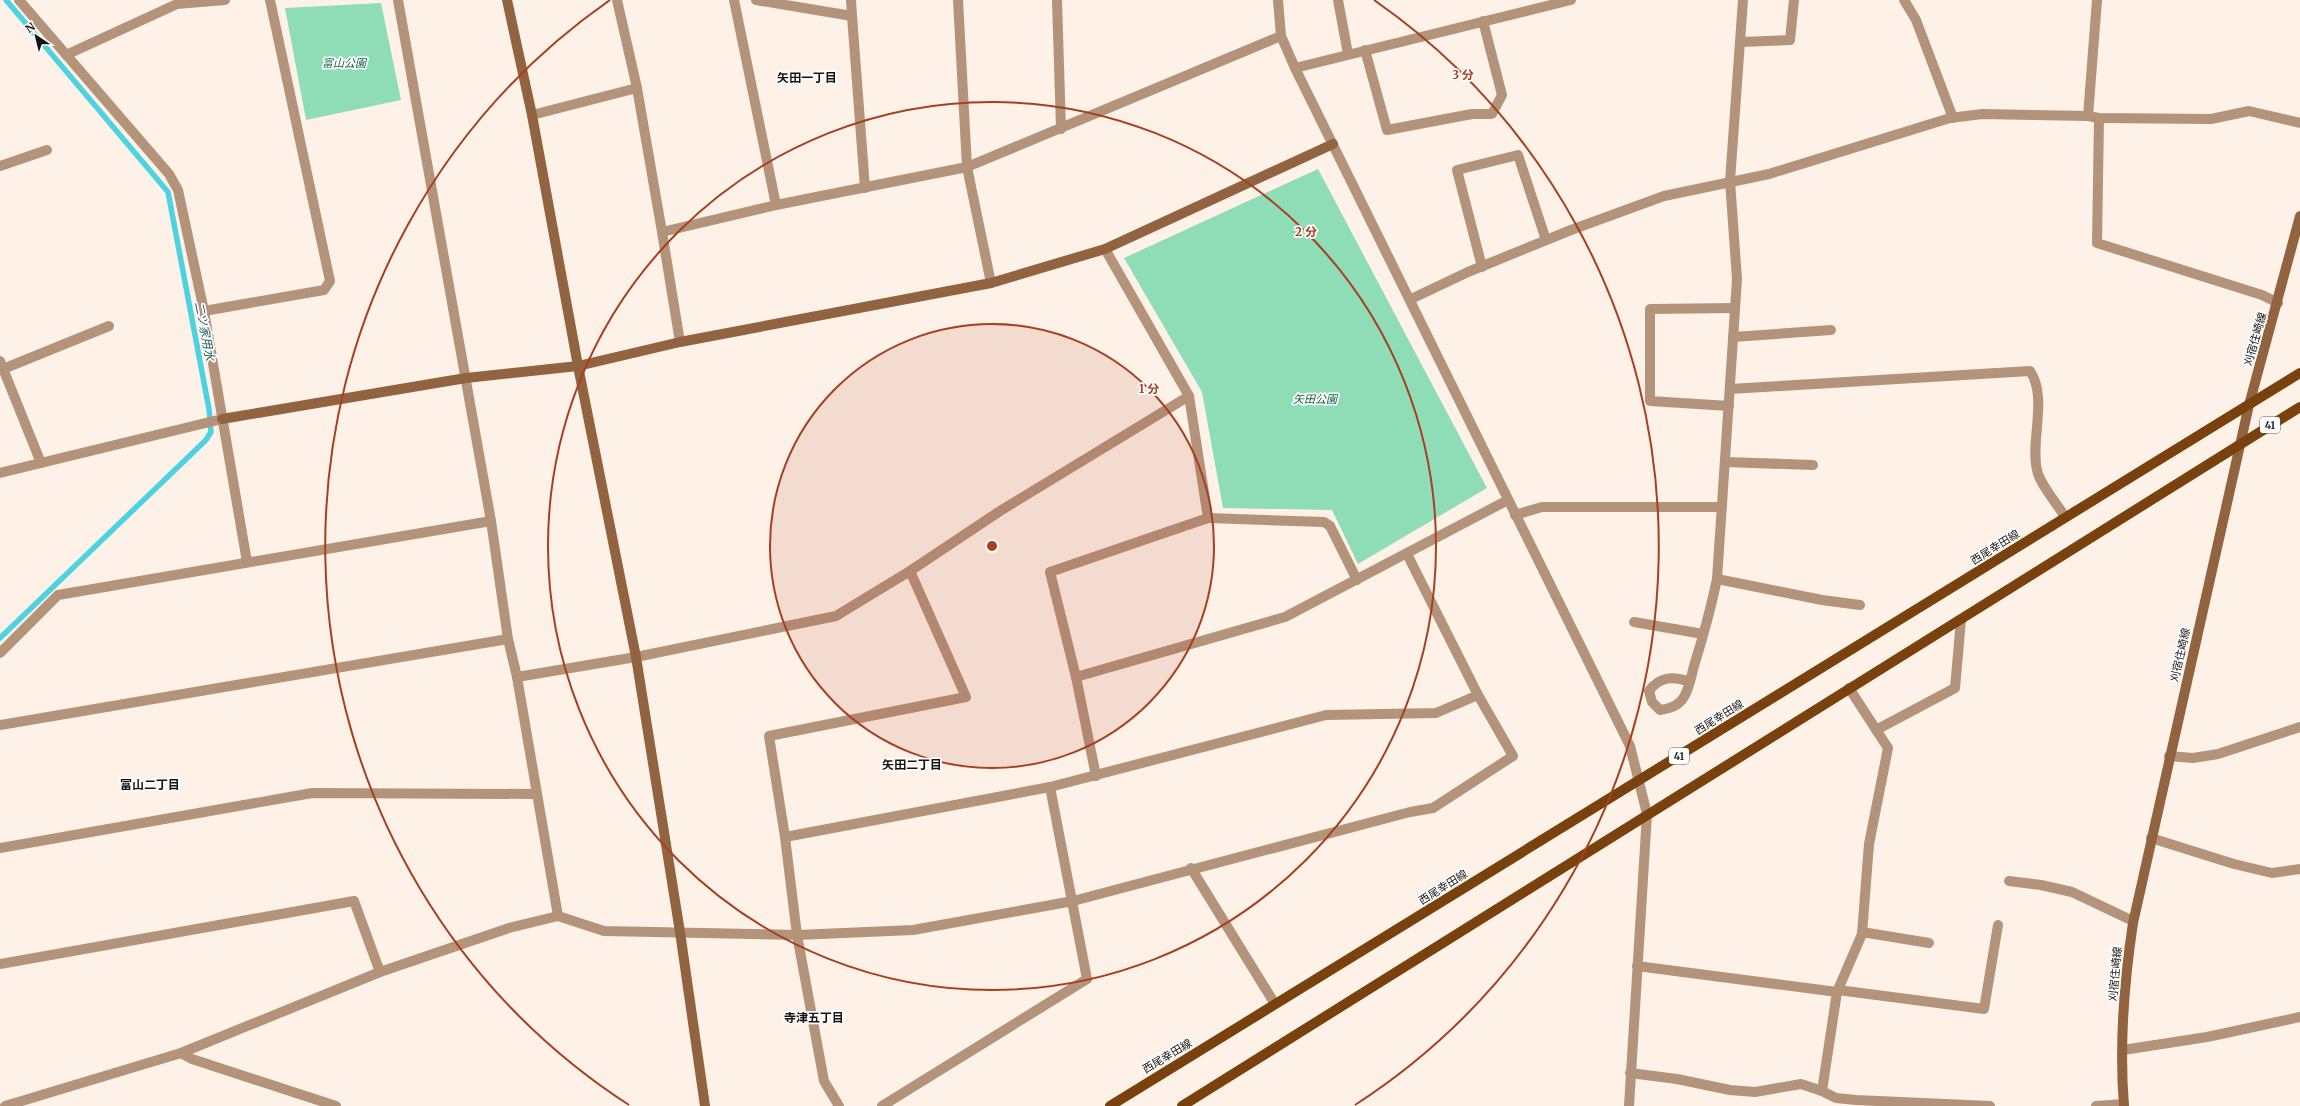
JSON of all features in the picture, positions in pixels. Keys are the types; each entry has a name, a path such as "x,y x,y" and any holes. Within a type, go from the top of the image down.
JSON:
{"main road":[{"name":"西尾幸田線","path":"1110,1106 2300,373"},
{"name":"41","path":"1182,1106 1647,814 1961,620 2240,443 2300,407"}],"street":[{"path":"19,0 172,179 178,190 204,311 247,562"},
{"path":"66,55 176,2 224,0"},
{"path":"204,311 324,290 330,281 270,0"},
{"path":"398,0 491,521 508,639 558,916"},
{"path":"507,0 532,114 578,366 636,657 680,932 705,1106"},
{"path":"617,0 637,88 680,342"},
{"path":"734,0 776,205"},
{"path":"756,0 852,16"},
{"path":"851,0 865,188"},
{"path":"958,0 967,167 991,283"},
{"path":"1057,0 1061,129"},
{"path":"1278,0 1281,36 1295,68 1411,299 1515,515 1630,746 1647,814 1629,1106"},
{"path":"1338,0 1348,54"},
{"path":"1295,68 1483,20 1571,0"},
{"path":"1690,682 1717,579 1737,279 1730,181 1743,0"},
{"path":"1740,42 1790,40 1794,0"},
{"path":"1904,0 1916,20 1953,118"},
{"path":"2088,116 2097,0"},
{"path":"1365,50 1387,130 1472,114 1492,114 1502,95 1483,20"},
{"path":"662,232 776,205 967,167 1281,36"},
{"path":"532,114 637,88"},
{"path":"1411,299 1546,240 1664,196 1769,174 1953,118 1982,114 2088,116 2099,118 2211,119 2249,111 2300,123"},
{"path":"2099,118 2097,243 2262,295 2278,303"},
{"path":"0,473 222,419 466,378 578,366 680,342 991,283 1105,249 1333,144"},
{"path":"0,166 47,150"},
{"path":"1482,267 1457,170 1518,155 1546,240"},
{"name":"刈宿住崎線","path":"2124,1105 2123,1050 2125,991 2133,921 2249,405 2278,303 2300,216"},
{"path":"1105,249 1189,396 1208,518"},
{"path":"1729,406 1650,401 1650,308 1735,308"},
{"path":"41,463 1,365 109,326"},
{"path":"1733,337 1831,330"},
{"path":"1730,389 2030,371 2036,379 2038,423 2035,459 2037,472 2065,517"},
{"path":"516,677 636,657 836,616 910,571 1000,511 1189,396"},
{"path":"1725,462 1813,465"},
{"path":"1076,677 1285,617 1508,500"},
{"path":"1515,515 1542,507 1722,507"},
{"path":"1096,776 1076,677 1050,572 1208,518 1324,522 1330,526 1357,580"},
{"path":"0,653 58,595 491,521"},
{"path":"5,1106 181,1053 380,972 509,928 558,916 604,931 797,935 913,930 1073,901 1191,868 1410,812 1433,808 1513,756 1478,695 1406,554"},
{"path":"839,1106 824,1081 797,935 786,837 769,736 966,697 910,571"},
{"path":"1717,579 1822,600 1860,605"},
{"path":"1876,730 1955,688 1961,620"},
{"path":"1634,622 1703,634"},
{"path":"0,725 508,639"},
{"path":"1822,1091 1838,991 1862,932 1869,844 1888,748 1849,688"},
{"path":"786,837 1050,787 1326,716 1436,713 1478,695"},
{"path":"2169,756 2193,758 2218,754 2300,727"},
{"path":"882,1106 1087,979 1050,787"},
{"path":"0,848 312,793 537,794"},
{"path":"2151,838 2234,864 2272,873 2300,869"},
{"path":"1191,868 1276,1004"},
{"path":"2009,881 2041,885 2072,892 2133,921"},
{"path":"0,964 354,901 380,972"},
{"path":"1637,966 1984,1009 1998,925"},
{"path":"1862,932 1929,943"},
{"path":"2123,1050 2207,1037 2300,1017"},
{"path":"181,1053 192,1060 315,1102 336,1106"},
{"path":"1630,1073 1677,1079 1730,1090 1754,1092 1801,1084 1822,1091 1836,1098 1990,1106"},
{"path":"2096,1106 2124,1105"}],"green space":[{"name":"富山公園","path":"381,3 401,100 306,120 285,8"},
{"name":"矢田公園","path":"1318,169 1487,488 1358,564 1332,510 1223,508 1202,392 1124,258"}],"waterway":[{"name":"二ツ家用水","path":"0,638 206,440 211,432 209,409 168,192 6,0"}],"district":[{"name":"矢田一丁目","path":"807,77"},
{"name":"矢田二丁目","path":"912,764"},
{"name":"富山二丁目","path":"150,784"},
{"name":"寺津五丁目","path":"814,1017"}]}
